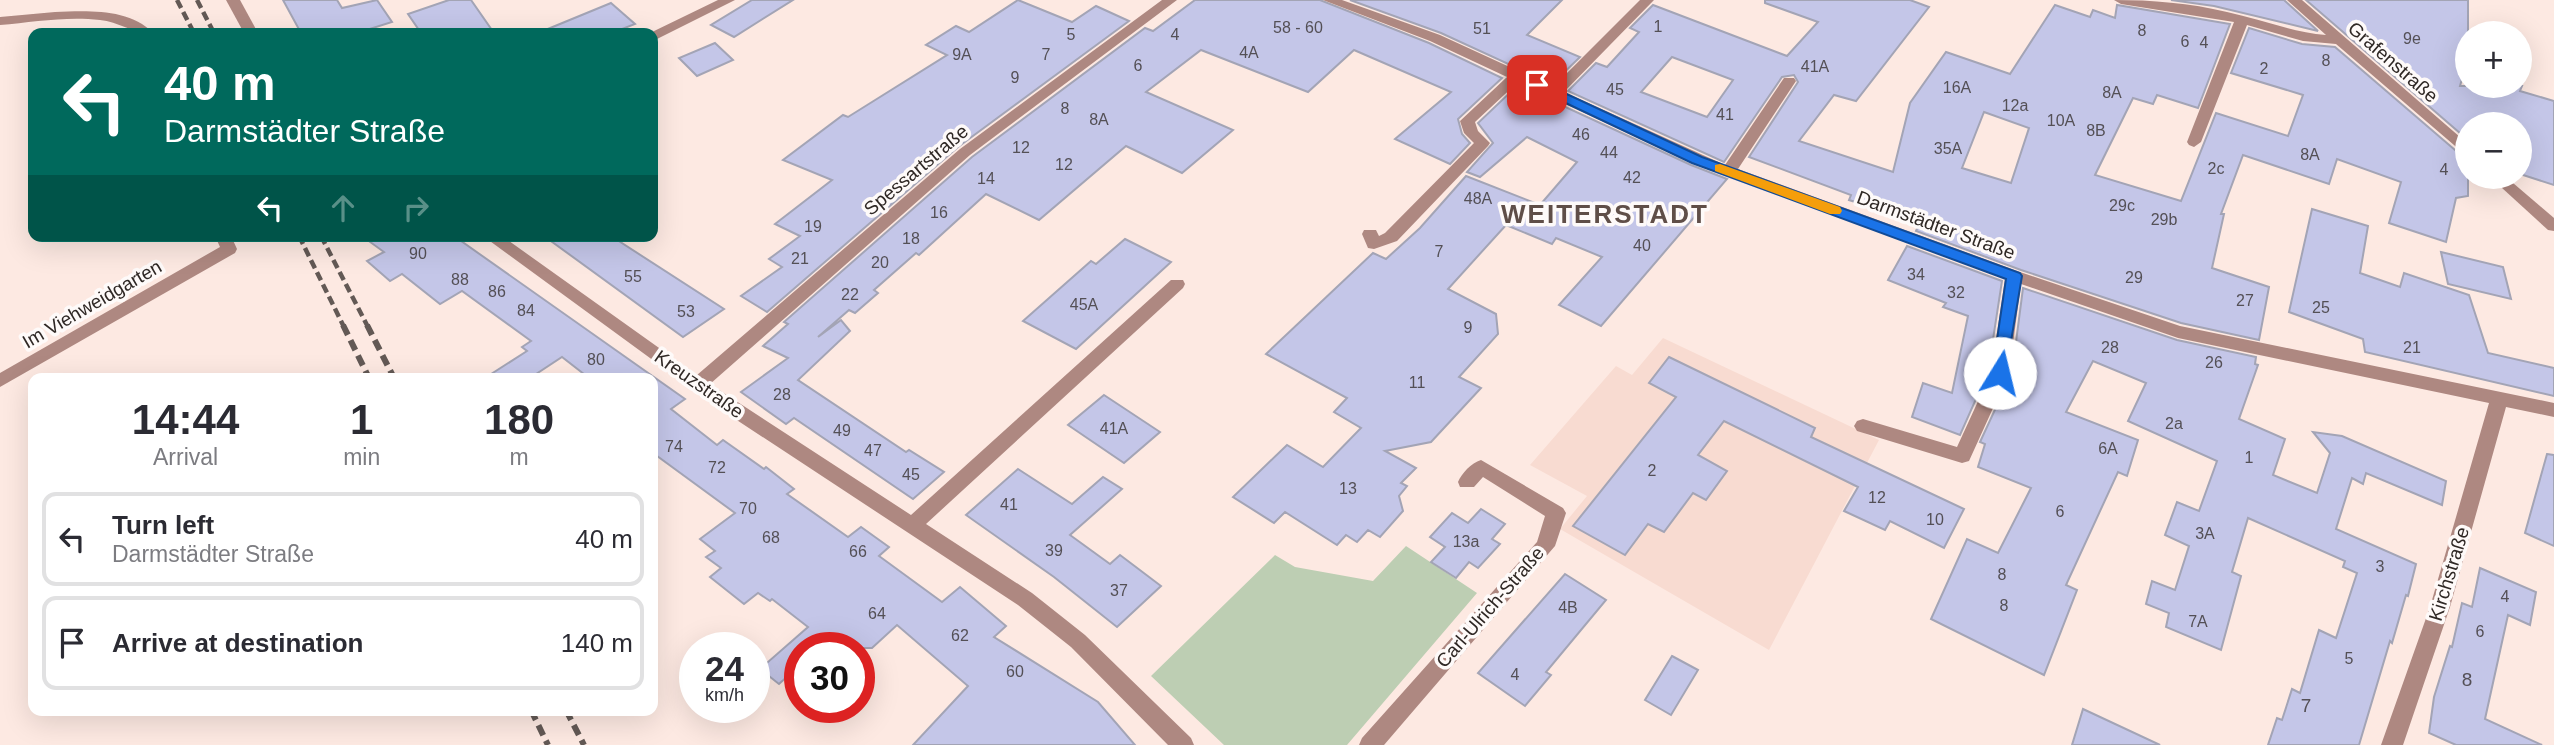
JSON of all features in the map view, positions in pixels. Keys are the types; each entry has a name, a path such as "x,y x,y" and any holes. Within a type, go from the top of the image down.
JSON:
{"street":[{"path":"233,0 248,28"},
{"path":"658,35 728,0"},
{"name":"Spessartstraße","path":"698,384 965,152 1170,0"},
{"name":"Darmstädter Straße","path":"1330,0 1435,38 1729,171 2014,276 2178,332 2554,411"},
{"path":"1555,93 1647,0"},
{"path":"2121,0 2242,20 2303,37 2337,40"},
{"name":"Grafenstraße","path":"2294,0 2455,141"},
{"path":"0,21 108,17 139,28"},
{"path":"2194,142 2242,20"},
{"path":"1370,234 1374,244 1391,237 1483,143 1471,133 1467,121 1518,75"},
{"path":"1729,171 1789,81"},
{"path":"2511,189 2554,226"},
{"name":"Im Viehweidgarten","path":"0,381 229,249 226,242"},
{"name":"Kreuzstraße","path":"499,242 698,384 1049,616 1183,745"},
{"path":"1863,426 1962,456 2000,373 2014,276"},
{"path":"912,525 1177,284"},
{"name":"Kirchstraße","path":"2392,745 2443,596 2499,400"},
{"name":"Carl-Ulrich-Straße","path":"1370,745 1545,546 1556,513 1481,467 1467,482"}],"shaded area":[{"path":"1663,338 1879,440 1769,650 1560,529 1587,496 1530,465 1616,366 1632,375"}],"green space":[{"path":"1406,546 1477,593 1347,745 1224,745 1151,676 1275,555 1295,567 1373,581"}],"building":[{"path":"283,0 337,0 342,8 377,0 392,22 373,28 298,28"},
{"path":"449,0 471,0 491,28 418,28 408,14"},
{"path":"752,0 793,0 734,37 711,25"},
{"path":"1018,0 1072,22 1096,6 1129,21 958,147 767,312 741,296 782,267 769,259 800,236 775,224 832,180 783,160 843,115 848,117 947,55 926,45 956,26 969,32"},
{"path":"1195,0 1320,0 1429,43 1502,78 1458,119 1462,134 1470,143 1450,164 1395,139 1451,92 1354,50 1308,92 1201,50 1146,92 1233,130 1182,173 1126,146 1039,220 986,194 919,255 916,253 874,290 878,293 855,313 849,310 818,337 841,320 850,331 798,380 906,452 909,450 944,472 913,499 794,418 786,424 741,392 788,358 763,346 788,324 784,322 972,157 1145,28 1153,31"},
{"path":"1350,0 1562,0 1527,35 1580,57 1552,84 1441,33"},
{"path":"1765,0 1910,0 1929,7 1856,101 1834,95 1799,141 1893,172 1910,103 1946,52 2010,74 2055,5 2090,17 2093,10 2115,18 2117,5 2230,24 2198,108 2157,95 2153,104 2133,98 2095,175 2181,201 2216,113 2288,136 2303,95 2231,73 2249,28 2302,44 2335,47 2455,150 2455,189 2468,189 2468,196 2456,198 2446,242 2389,223 2401,182 2337,159 2329,184 2243,155 2221,214 2224,214 2212,268 2269,287 2259,340 2181,323 2021,270 1916,231 1919,224 1907,218 1849,200 1851,195 1749,157 1798,82 1794,75 1782,77 1724,162 1568,91 1596,63 1607,67 1639,32 1630,28 1653,5 1787,56 1818,22 1765,3","holes":["1672,57 1733,80 1707,117 1641,92","1984,112 2029,128 2011,183 1962,168"]},
{"path":"2171,0 2284,0 2318,31 2214,6"},
{"path":"2306,0 2468,0 2468,21 2455,21 2455,98 2532,98 2532,95 2554,101 2554,185 2532,178 2532,112 2455,112 2455,129"},
{"path":"611,3 635,24 625,28 550,28"},
{"path":"715,43 733,60 697,76 679,58"},
{"path":"1518,85 1727,179 1601,326 1559,305 1602,257 1556,238 1552,244 1506,225 1448,289 1496,314 1498,334 1459,377 1481,388 1431,442 1385,451 1416,468 1401,483 1407,486 1399,496 1403,511 1380,537 1368,530 1357,542 1346,535 1337,545 1285,512 1274,523 1233,497 1287,445 1323,467 1361,428 1334,412 1347,398 1266,354 1373,253 1386,259 1420,228 1466,176 1540,205 1577,162 1527,137 1480,177 1467,172 1493,143 1478,123"},
{"path":"2312,209 2368,226 2360,273 2400,287 2404,273 2469,295 2488,353 2554,368 2554,396 2365,352 2363,339 2289,312"},
{"path":"1125,239 1171,262 1076,349 1023,321 1091,261 1096,264"},
{"path":"370,242 463,242 648,373 583,373 562,357 538,373 493,373 527,351 522,347 531,341 462,291 440,304 402,274 390,281 367,261 384,252"},
{"path":"552,242 620,242 724,309 683,337"},
{"path":"1907,246 2002,281 1988,372 1960,435 1912,417 1923,383 1952,393 1968,316 1943,307 1946,303 1888,280"},
{"path":"2441,252 2503,267 2511,299 2448,284"},
{"path":"2023,288 2177,340 2256,357 2255,364 2258,365 2239,419 2285,439 2273,475 2317,493 2330,453 2313,432 2342,436 2446,481 2442,505 2366,473 2363,484 2352,478 2336,529 2416,564 2359,745 2268,745 2277,718 2282,720 2292,689 2300,693 2319,630 2336,638 2357,573 2343,567 2345,561 2248,518 2232,572 2241,576 2221,650 2166,627 2169,613 2146,604 2152,581 2175,590 2189,546 2165,535 2177,502 2199,511 2217,461 2128,421 2146,383 2093,361 2066,412 2138,440 2127,476 2118,472 2066,585 2077,590 2044,675 1931,619 1967,539 1998,553 2031,488 1978,467 1985,444 1980,442 2012,373"},
{"path":"1669,357 1815,428 1811,437 1964,509 1944,548 1890,521 1885,530 1844,511 1858,487 1724,421 1698,455 1727,471 1706,500 1693,493 1664,532 1648,524 1625,555 1573,526 1676,397 1649,383"},
{"path":"658,380 685,399 671,409 717,445 723,440 764,469 766,467 794,489 787,494 848,537 861,527 889,547 879,556 942,602 960,587 1006,626 994,637 1098,702 1135,745 913,745 968,686 897,625 875,645 875,632 802,632 808,627 772,599 770,601 758,593 744,604 710,577 721,568 706,557 715,551 700,539 735,513 658,457"},
{"path":"1104,395 1160,432 1124,463 1068,425"},
{"path":"2547,454 2554,455 2554,546 2525,533"},
{"path":"1018,469 1072,504 1103,477 1122,489 1070,535 1110,564 1120,555 1161,586 1117,627 1054,577 966,515"},
{"path":"1481,509 1505,524 1492,539 1500,544 1478,568 1469,562 1456,578 1431,562 1445,547 1430,537 1452,513 1468,523"},
{"path":"2480,568 2536,592 2530,625 2508,615 2485,719 2542,745 2456,745 2429,733 2434,697 2450,646 2452,647 2462,603 2472,607"},
{"path":"1565,574 1606,600 1546,672 1551,675 1525,706 1478,673"},
{"path":"784,648 784,679 779,684 770,677 770,660"},
{"path":"1672,656 1698,670 1671,715 1645,700"},
{"path":"2083,709 2160,745 2072,745"}],"railway":[{"path":"177,0 191,28"},
{"path":"197,0 211,28"},
{"path":"302,242 344,327"},
{"path":"324,242 368,327"},
{"path":"343,325 367,373"},
{"path":"367,325 391,373"},
{"path":"534,716 548,745"},
{"path":"569,716 584,745"}],"slow traffic":[{"path":"1720,168 1835,211"}],"district":[{"name":"WEITERSTADT","path":"1605,214"}],"route":[{"path":"1537,85 1697,160 2014,276 2000,373"}]}
